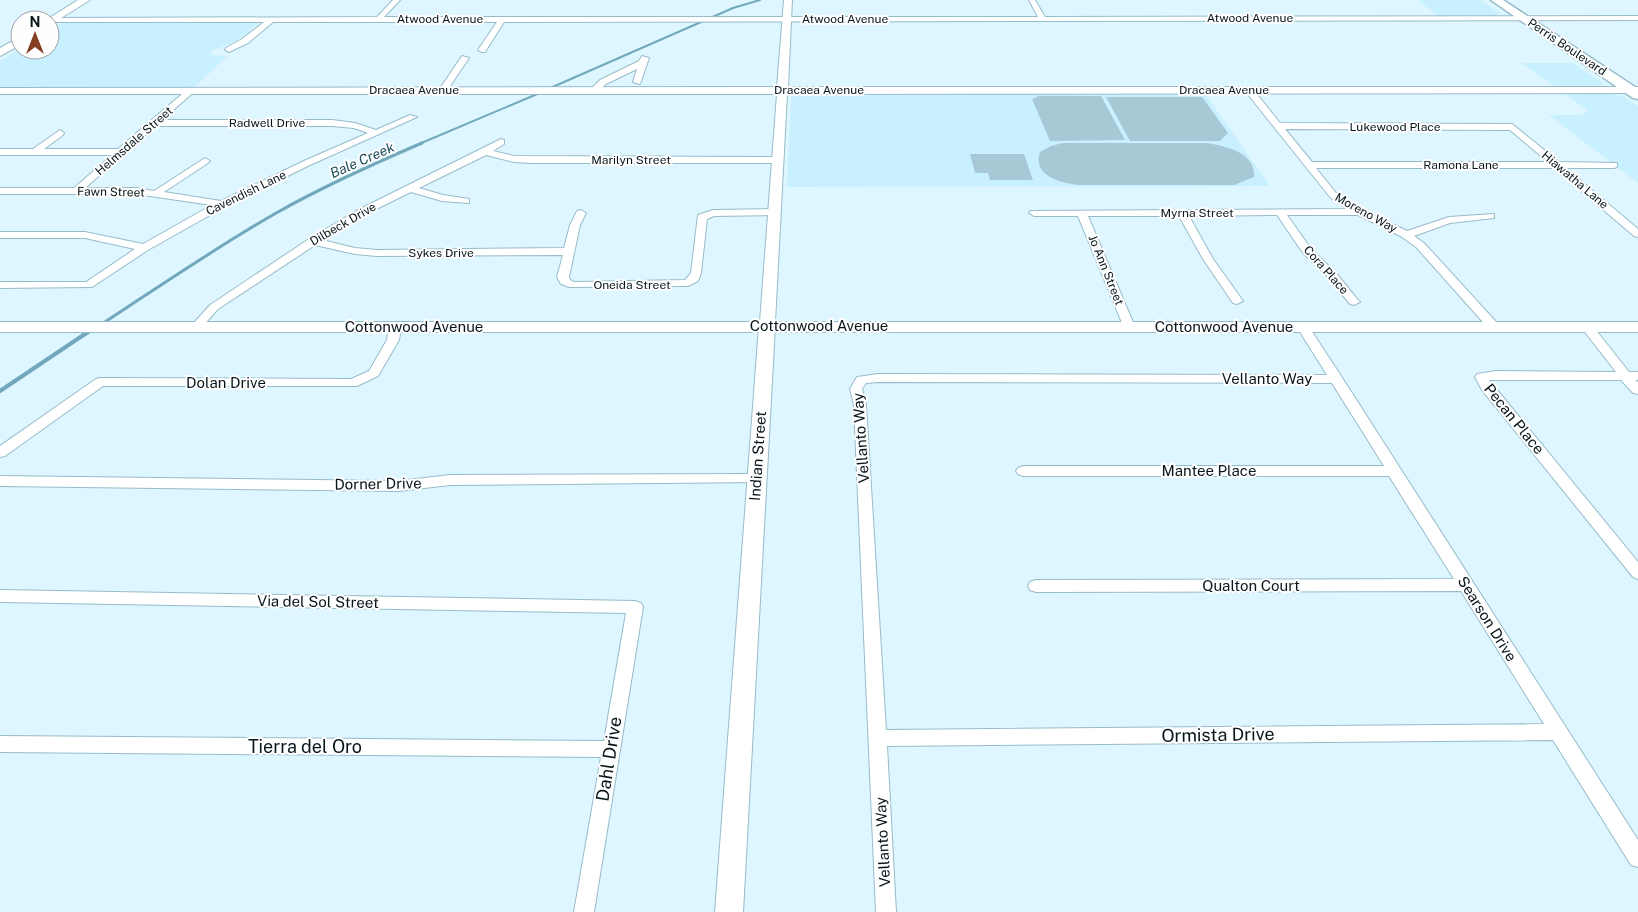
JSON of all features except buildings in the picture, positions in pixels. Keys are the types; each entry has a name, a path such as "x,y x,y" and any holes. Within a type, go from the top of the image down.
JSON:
{"main road":[{"path":"60,15 85,0"},
{"name":"Perris Boulevard","path":"1496,0 1636,91"},
{"name":"Indian Street","path":"729,912 767,326"}],"street":[{"path":"379,19 397,0"},
{"name":"Indian Street","path":"767,326 788,0"},
{"path":"1032,0 1042,18"},
{"name":"Atwood Avenue","path":"60,21 698,18 1638,18"},
{"path":"229,50 245,41 272,19"},
{"path":"482,50 502,19"},
{"path":"444,90 465,58"},
{"path":"594,90 603,82 643,61 638,79 616,76"},
{"name":"Helmsdale Street","path":"76,191 192,90"},
{"name":"Moreno Way","path":"1249,90 1333,195 1360,212 1406,235 1429,254 1494,327"},
{"name":"Dracaea Avenue","path":"0,91 1636,91"},
{"name":"Cavendish Lane","path":"0,285 88,284 144,248 222,204 307,163 413,117"},
{"name":"Radwell Drive","path":"155,123 332,123 355,126 377,134"},
{"name":"Lukewood Place","path":"1277,126 1512,127"},
{"name":"Hiawatha Lane","path":"1512,127 1638,234"},
{"path":"35,152 60,133"},
{"name":"Dilbeck Drive","path":"197,326 214,307 313,241 360,213 485,152 501,142"},
{"path":"0,152 122,152"},
{"name":"Marilyn Street","path":"485,152 514,159 532,160 778,160"},
{"path":"157,193 205,161"},
{"name":"Ramona Lane","path":"1309,165 1614,165"},
{"path":"408,188 442,198 466,201"},
{"name":"Fawn Street","path":"0,191 157,193 222,204"},
{"name":"Oneida Street","path":"581,213 575,225 563,277 565,282 573,285 688,283 694,278 696,273 702,217 713,213 774,212"},
{"name":"Myrna Street","path":"1034,213 1281,214 1360,212"},
{"path":"1183,213 1208,259 1237,301"},
{"name":"Jo Ann Street","path":"1082,214 1129,327"},
{"name":"Cora Place","path":"1281,214 1308,251 1332,275 1354,302"},
{"path":"1406,235 1449,220 1490,216"},
{"path":"0,235 85,235 144,248"},
{"name":"Sykes Drive","path":"313,241 355,251 377,253 570,251"},
{"name":"Cottonwood Avenue","path":"0,328 197,326 1638,327"},
{"name":"Dolan Drive","path":"0,454 100,382 353,383 374,372 393,340 395,327"},
{"name":"Searson Drive","path":"1303,327 1638,858"},
{"path":"1587,327 1631,376 1638,390"},
{"name":"Pecan Place","path":"1631,376 1496,375 1481,377 1486,387 1638,573"},
{"name":"Vellanto Way","path":"886,912 860,405 856,389 860,380 878,378 1337,379"},
{"name":"Mantee Place","path":"1023,471 1395,471"},
{"name":"Dorner Drive","path":"0,481 399,486 450,480 757,479"},
{"name":"Qualton Court","path":"1036,586 1466,586"},
{"name":"Via del Sol Street","path":"0,596 635,607"},
{"name":"Dahl Drive","path":"584,912 635,607"},
{"name":"Ormista Drive","path":"878,738 1559,732"},
{"name":"Tierra del Oro","path":"0,744 610,749"}],"shaded area":[{"path":"1418,0 1480,0 1500,13 1496,16 1438,16"},
{"path":"71,21 258,23 238,40 212,51 211,54 214,55 227,56 195,87 0,87 0,61 10,54 10,60 60,60 60,24"},
{"path":"1522,63 1573,63 1603,83 1600,86 1554,86"},
{"path":"801,93 1206,95 1270,186 787,187 791,99 792,95"},
{"path":"1564,93 1609,93 1624,97 1638,106 1638,183 1549,115 1581,115 1588,111"},
{"path":"1039,96 1101,96 1125,140 1050,141 1032,99"},
{"path":"1106,97 1202,97 1228,133 1220,141 1130,141"},
{"path":"1063,143 1214,144 1230,148 1245,156 1253,168 1254,177 1234,185 1071,184 1050,177 1040,167 1040,152 1051,146"},
{"path":"970,154 1024,154 1033,180 990,180 988,173 975,173"}],"waterway":[{"name":"Bale Creek","path":"548,89 733,8 760,0"},
{"name":"Bale Creek","path":"419,144 542,92"},
{"name":"Bale Creek","path":"102,324 211,252 278,212 313,193 422,143"},
{"name":"Bale Creek","path":"86,334 92,330"},
{"name":"Bale Creek","path":"0,391 88,332"}]}
